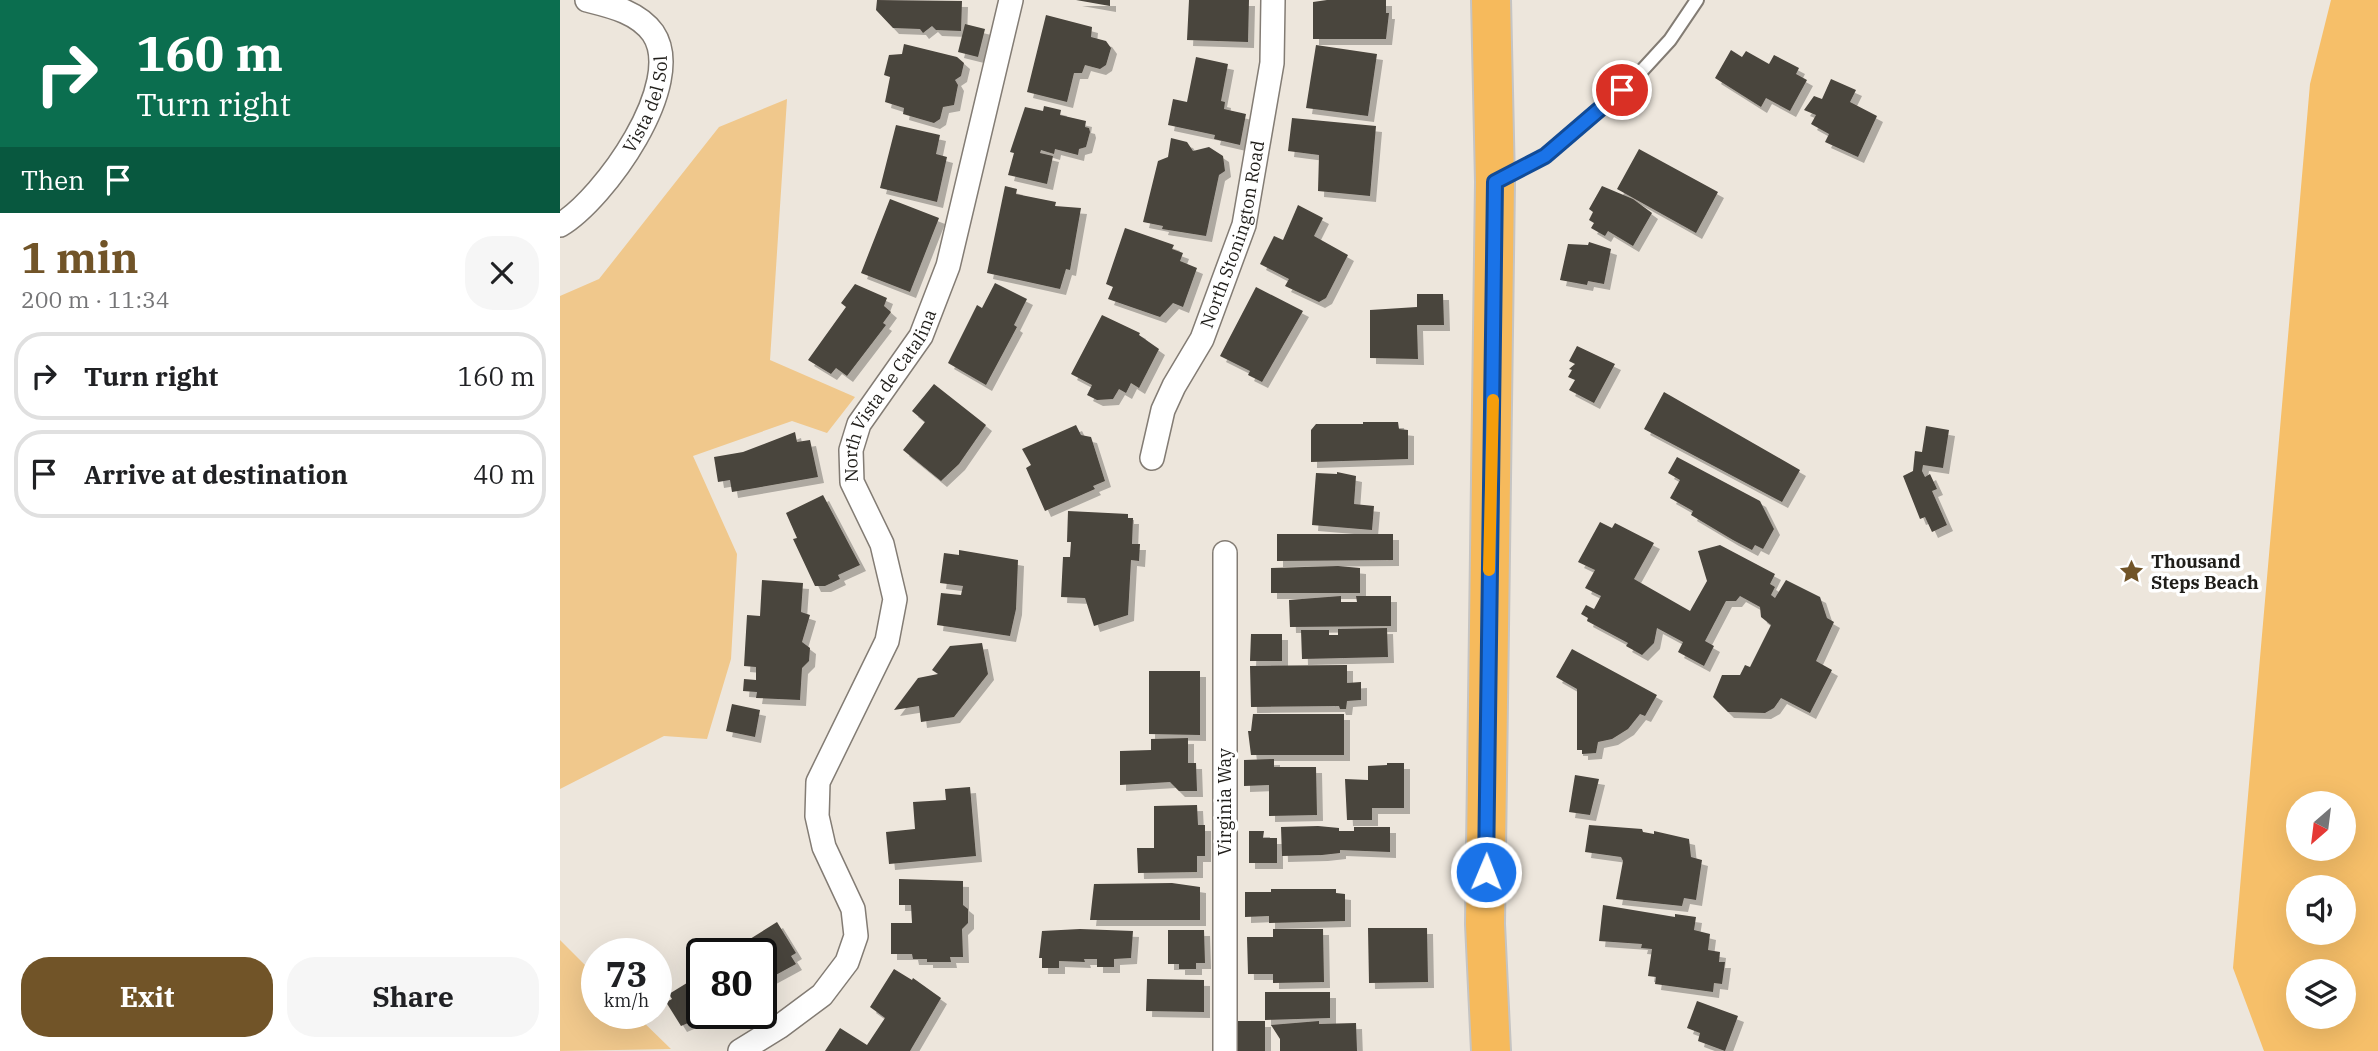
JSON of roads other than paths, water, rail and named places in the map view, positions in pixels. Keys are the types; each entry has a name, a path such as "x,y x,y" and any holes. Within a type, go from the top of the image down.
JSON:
{"highway":[{"path":"1490,0 1495,182 1485,924 1491,1051"}],"street":[{"name":"Vista del Sol","path":"560,225 586,205 612,175 642,125 662,72 661,51 654,34 640,19 618,8 587,0"},
{"name":"North Vista de Catalina","path":"740,1051 779,1027 822,995 847,962 856,936 853,909 824,847 817,816 818,782 887,641 895,599 881,544 852,482 851,450 859,425 921,336 948,266 1011,0"},
{"name":"North Stonington Road","path":"1152,458 1163,410 1202,339 1244,225 1272,63 1273,0"},
{"name":"Virginia Way","path":"1225,553 1225,1051"}],"lane":[{"path":"1495,182 1545,156 1637,76 1670,40 1697,0"}],"place":[{"name":"Thousand Steps Beach","path":"2131,572"}]}
